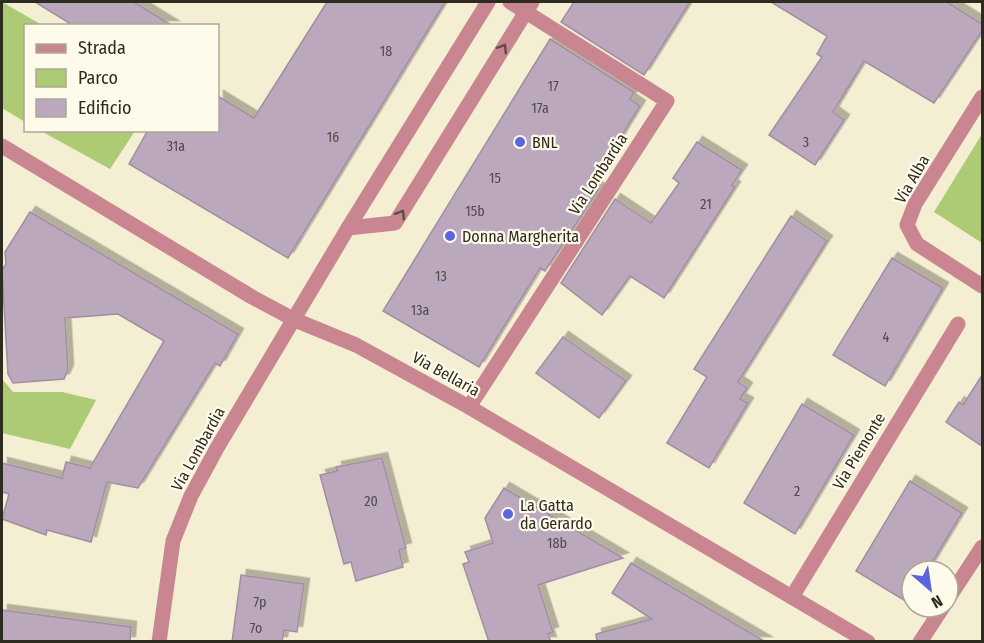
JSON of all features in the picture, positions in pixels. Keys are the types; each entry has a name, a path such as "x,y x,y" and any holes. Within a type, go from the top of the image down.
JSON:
{"street":[{"name":"Via Lombardia","path":"159,642 173,541 191,496 217,448 348,228 488,2"},
{"path":"348,228 395,224 529,7 510,2"},
{"name":"Via Lombardia","path":"469,407 667,101 529,7"},
{"name":"Via Alba","path":"982,97 915,204 907,225 917,244 982,286"},
{"name":"Via Bellaria","path":"2,146 252,297 295,320 356,345 469,407 868,642"},
{"name":"Via Piemonte","path":"792,597 958,324"},
{"path":"960,581 982,547"},
{"path":"920,642 935,619"}],"green space":[{"path":"2,2 40,24 24,24 24,121 2,108"},
{"path":"43,132 134,132 110,169"},
{"path":"982,134 982,243 934,212"},
{"path":"2,379 13,392 62,392 96,400 70,449 2,433"}],"building":[{"path":"35,2 134,2 170,24 71,24"},
{"path":"327,2 445,2 288,258 129,164 147,132 219,132 219,97 254,118"},
{"path":"574,2 690,2 644,75 561,22"},
{"path":"771,2 947,2 982,24 982,31 934,103 864,61 833,112 844,120 815,165 769,135 822,57 817,54 827,36"},
{"path":"550,39 634,92 630,99 640,106 592,184 599,189 545,271 540,268 479,367 383,311"},
{"path":"697,142 742,170 732,185 735,187 664,298 630,276 602,315 561,283 615,199 651,223 679,183 673,178"},
{"path":"30,212 238,334 220,366 215,363 138,488 107,482 91,542 47,530 46,535 2,519 9,494 2,492 2,463 62,478 66,462 90,468 164,341 118,314 65,318 68,370 64,379 13,383 8,374 2,270 6,264 5,252"},
{"path":"791,216 827,241 738,382 747,388 740,399 748,403 709,468 667,443 707,377 694,369"},
{"path":"892,258 943,288 885,386 833,355"},
{"path":"563,337 626,381 599,418 536,373"},
{"path":"982,375 982,446 946,422 959,402 963,405"},
{"path":"802,404 854,435 795,534 744,503"},
{"path":"382,458 406,548 399,550 403,567 356,581 351,562 344,564 320,475 337,471 336,467"},
{"path":"910,481 962,513 934,559 900,559 900,598 856,571"},
{"path":"504,488 623,558 538,585 553,632 548,634 551,642 489,642 463,564 469,562 465,552 493,543 485,518"},
{"path":"631,563 766,642 597,642 596,634 652,619 612,593"},
{"path":"241,575 304,584 297,632 284,630 282,642 232,642"},
{"path":"2,610 131,627 130,642 2,642"}],"place":[{"name":"BNL","path":"520,142"},
{"name":"Donna Margherita","path":"450,236"},
{"name":"La Gatta da Gerardo","path":"508,514"}]}
